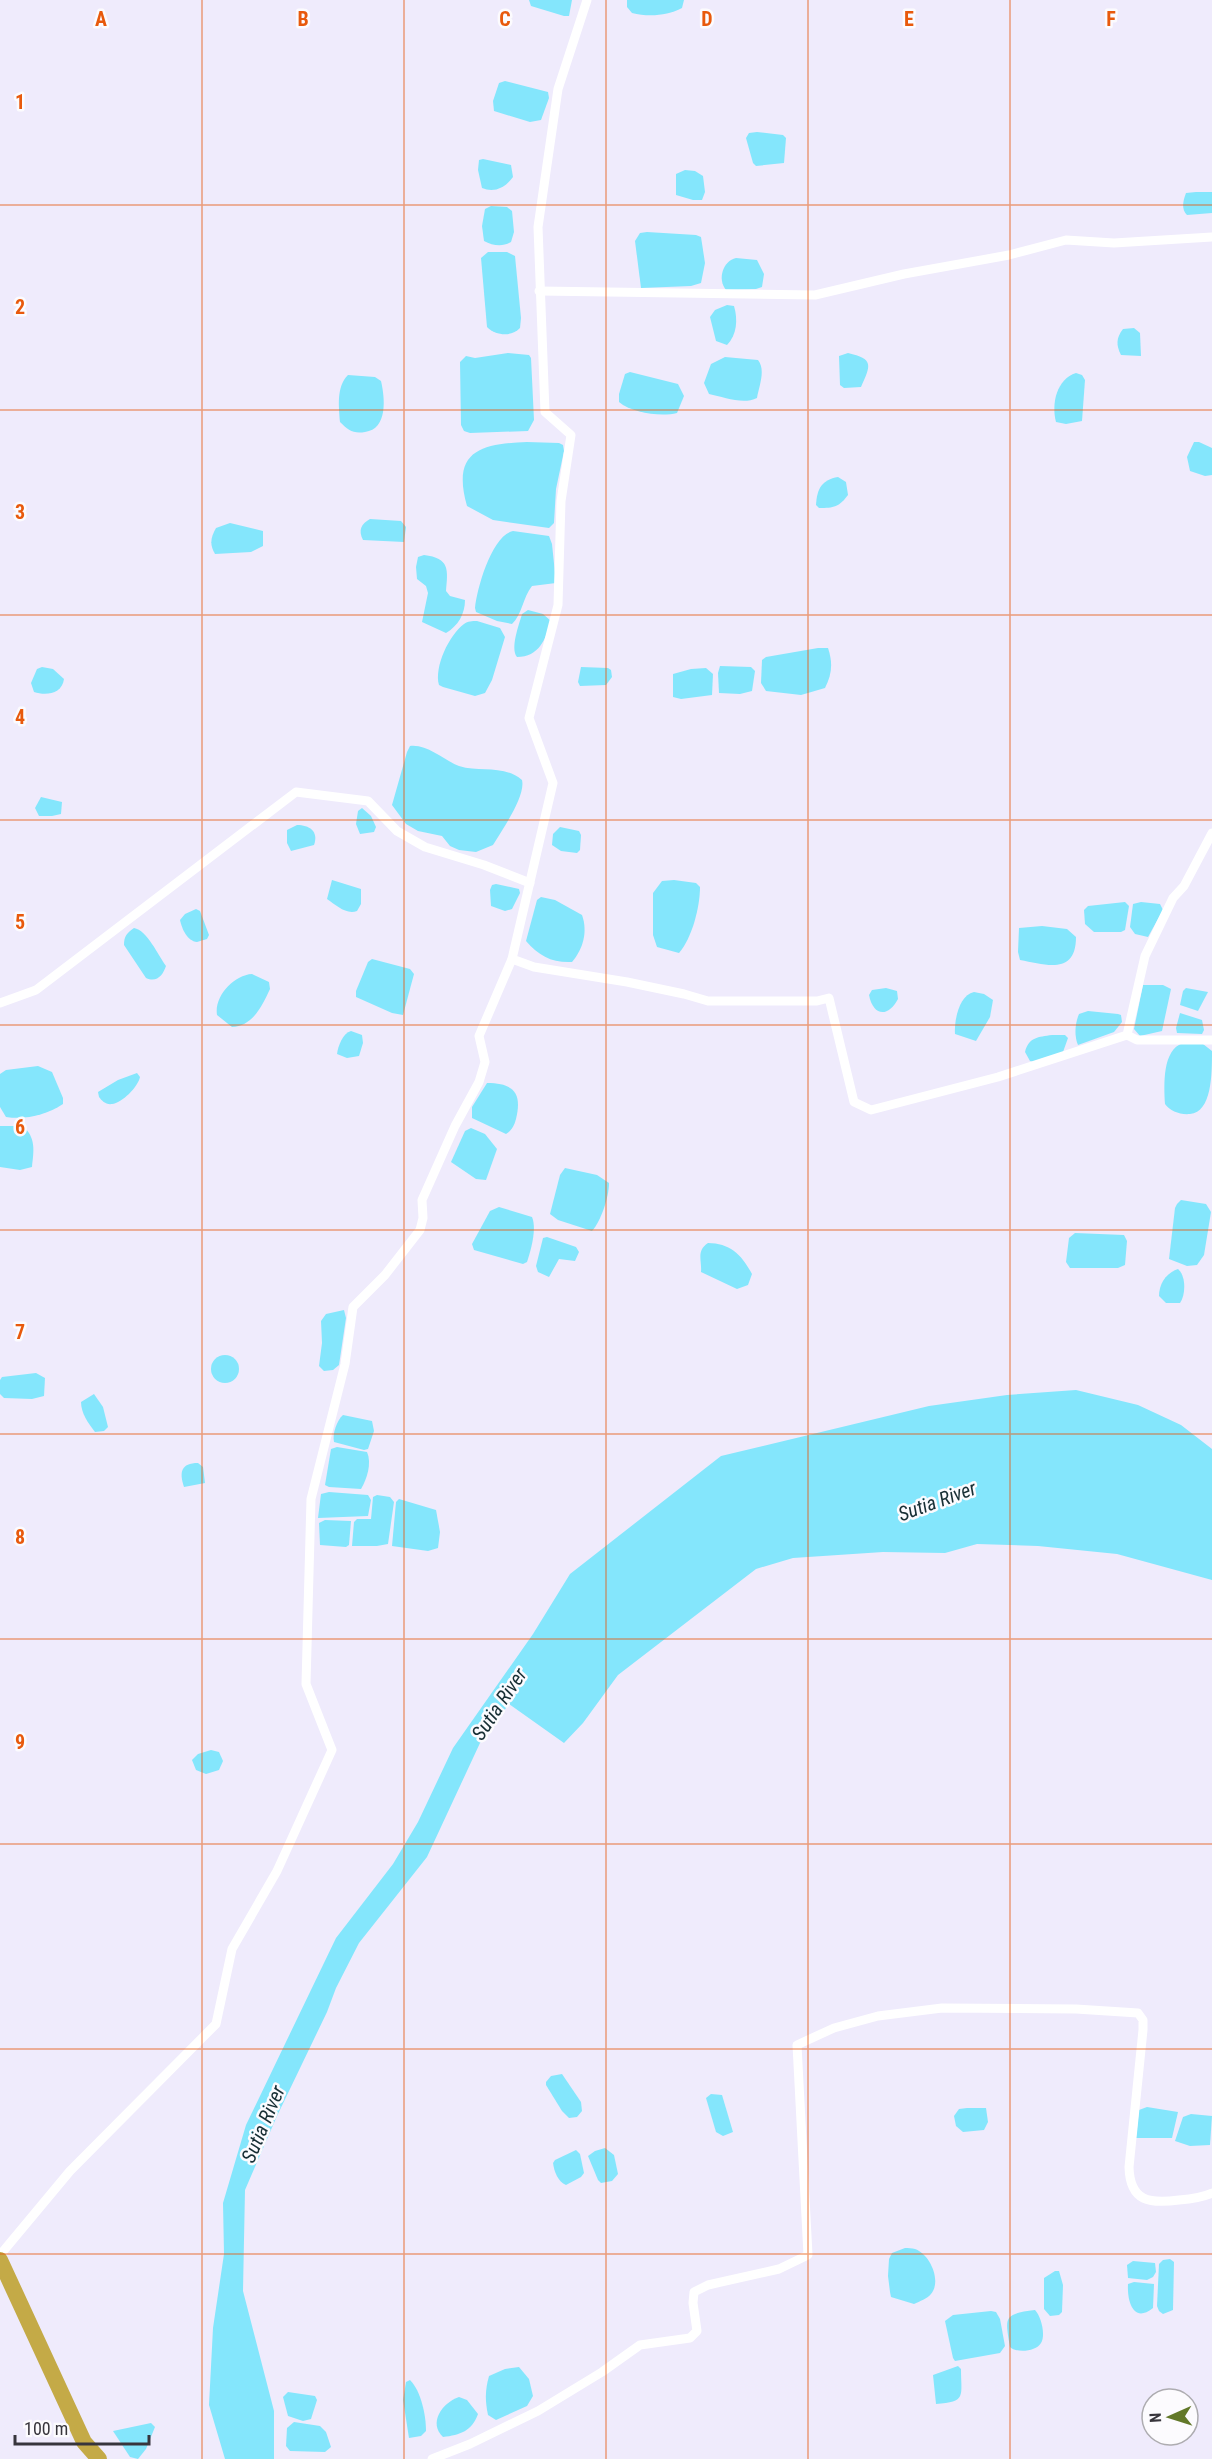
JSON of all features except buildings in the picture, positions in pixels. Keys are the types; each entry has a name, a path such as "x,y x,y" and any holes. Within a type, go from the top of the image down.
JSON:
{"highway":[{"path":"1,2266 84,2442 99,2459"}],"street":[{"path":"1,2266 69,2171 216,2024 232,1949 277,1871 332,1750 306,1684 311,1500 345,1364 353,1307 386,1275 420,1230 423,1218 422,1200 455,1126 478,1082 484,1062 479,1036 512,959 553,783 529,718 558,605 561,501 571,435 545,412 538,227 558,89 587,0"},
{"path":"540,291 815,296 904,274 1010,255 1066,240 1114,243 1212,237"},
{"path":"0,1003 36,990 296,792 368,801 397,831 425,847 484,865 530,883"},
{"path":"1127,1035 1145,956 1173,898 1184,886 1212,833"},
{"path":"512,959 534,967 627,982 708,1001 817,1001 829,998 854,1102 871,1110 998,1077 1127,1035 1137,1040 1212,1040"},
{"path":"432,2459 470,2444 538,2411 602,2372 640,2345 690,2338 697,2331 693,2303 694,2292 708,2285 779,2269 808,2255 797,2045 834,2028 878,2016 942,2008 1076,2009 1138,2013 1143,2020 1143,2030 1129,2167 1132,2187 1138,2196 1159,2203 1203,2197 1212,2193"}],"water":[{"path":"529,0 572,0 569,16 531,6"},
{"path":"627,0 684,0 682,8 670,13 644,15 632,13 627,7"},
{"path":"505,81 548,92 549,98 541,120 530,122 494,111 493,101 499,83"},
{"path":"749,133 783,135 786,138 784,163 756,166 753,163 746,138"},
{"path":"479,160 511,165 513,177 499,188 491,190 482,188 478,170"},
{"path":"685,170 695,171 703,176 705,192 702,200 676,195 676,174"},
{"path":"1212,192 1212,213 1187,215 1185,213 1183,205 1186,193"},
{"path":"491,206 507,207 512,211 514,232 508,244 498,245 484,241 482,226 485,209"},
{"path":"640,233 701,237 705,263 701,283 691,286 641,288 635,241"},
{"path":"488,252 507,252 515,256 521,318 520,328 513,333 499,334 487,327 481,258"},
{"path":"736,258 757,260 764,274 762,287 726,290 722,281 723,271 731,260"},
{"path":"727,305 734,306 736,321 735,332 727,345 716,341 710,317 715,310"},
{"path":"1134,328 1140,333 1141,356 1121,355 1118,345 1119,335 1123,329"},
{"path":"508,353 529,355 531,358 534,420 528,431 470,433 464,431 461,425 460,362 466,356 475,358"},
{"path":"848,353 862,358 868,364 861,387 844,388 840,385 839,356"},
{"path":"725,357 758,360 762,373 757,398 740,401 709,394 704,383 711,364"},
{"path":"630,372 678,384 684,396 677,413 663,415 647,413 631,409 619,402 625,374"},
{"path":"1076,373 1082,375 1085,380 1082,421 1066,424 1056,422 1054,407 1057,393 1064,381"},
{"path":"348,375 375,377 381,381 383,412 378,425 372,430 354,432 340,422 340,391"},
{"path":"527,442 563,445 564,451 556,489 554,523 549,528 493,520 467,506 463,473 467,462 474,454 496,445"},
{"path":"1194,442 1212,448 1212,475 1205,476 1190,471 1187,457"},
{"path":"838,477 846,482 848,495 836,506 819,508 816,505 819,489 828,480"},
{"path":"370,519 401,521 406,527 404,542 363,540 361,528"},
{"path":"230,523 263,531 263,546 251,552 215,554 211,544 214,531"},
{"path":"513,531 549,536 556,583 532,586 512,624 497,621 476,612 475,608 482,576 492,552 505,535"},
{"path":"424,555 443,562 447,571 446,591 450,596 465,600 460,619 446,633 422,622 428,593 426,586 417,579 416,567 418,557"},
{"path":"528,610 543,614 551,621 540,646 531,654 517,657 514,648 516,636 522,614"},
{"path":"470,621 500,628 505,637 492,680 485,693 475,696 443,687 439,685 438,678 448,643 458,629"},
{"path":"828,648 831,659 829,678 825,688 801,695 766,691 761,683 762,660 766,657"},
{"path":"720,666 751,667 755,671 752,691 740,694 719,693"},
{"path":"42,667 53,669 64,679 57,691 48,694 34,692 31,683 37,669"},
{"path":"581,667 608,668 611,670 612,677 606,685 580,686 578,682"},
{"path":"706,668 713,674 712,695 681,699 673,697 673,674"},
{"path":"410,746 423,747 459,766 500,770 522,780 517,804 493,845 476,852 459,850 450,846 442,836 418,831 406,824 392,805"},
{"path":"41,797 62,802 61,814 39,816 35,808"},
{"path":"362,808 371,816 376,827 374,832 360,834 356,824 358,811"},
{"path":"297,825 312,830 315,836 314,845 291,851 287,843 287,830"},
{"path":"560,827 579,831 580,850 577,853 561,851 552,845 553,834"},
{"path":"332,880 361,889 361,904 357,911 345,911 327,899"},
{"path":"662,881 696,883 700,887 699,904 694,922 688,939 679,953 657,947 653,935 653,893"},
{"path":"492,885 519,889 520,893 512,909 505,911 491,906 490,890"},
{"path":"541,897 555,900 582,915 585,928 583,940 572,962 546,958 526,941 537,900"},
{"path":"1125,902 1129,906 1125,930 1094,932 1085,924 1084,910 1088,906"},
{"path":"1141,902 1160,904 1163,910 1148,937 1135,934 1130,927 1133,904"},
{"path":"196,909 200,911 209,935 207,939 197,942 188,937 180,920 185,914"},
{"path":"1042,926 1067,929 1076,937 1075,949 1065,962 1050,965 1020,960 1019,928"},
{"path":"134,928 148,938 166,966 156,979 146,978 124,945 126,935"},
{"path":"372,959 410,969 414,974 403,1015 392,1013 356,997 356,991 368,962"},
{"path":"252,974 269,982 270,989 251,1019 232,1027 217,1015 219,1001 232,982"},
{"path":"1143,985 1163,985 1171,989 1162,1031 1140,1036 1134,1029"},
{"path":"886,988 897,991 898,999 885,1012 877,1011 869,995 872,990"},
{"path":"1186,988 1208,992 1198,1011 1180,1005 1183,991"},
{"path":"974,992 984,994 993,1000 990,1017 976,1041 955,1034 955,1022 961,1003"},
{"path":"1088,1011 1118,1014 1121,1015 1122,1022 1114,1032 1078,1045 1076,1025 1079,1014"},
{"path":"1180,1013 1202,1020 1204,1030 1202,1034 1177,1033"},
{"path":"351,1031 362,1035 363,1043 359,1056 347,1058 337,1054 343,1037"},
{"path":"1065,1035 1068,1038 1063,1052 1030,1061 1025,1052 1029,1043 1038,1037"},
{"path":"1183,1043 1203,1044 1212,1051 1211,1081 1207,1099 1203,1107 1190,1114 1176,1112 1165,1104 1168,1060 1176,1047"},
{"path":"38,1066 52,1072 63,1098 63,1104 36,1116 6,1117 0,1107 0,1074 6,1070"},
{"path":"137,1073 140,1077 136,1085 120,1101 108,1104 99,1097 98,1092 118,1080"},
{"path":"487,1083 504,1085 510,1088 517,1097 516,1119 506,1134 472,1118 472,1107"},
{"path":"0,1126 23,1126 27,1131 33,1145 32,1167 20,1170 0,1167"},
{"path":"471,1128 485,1134 497,1149 486,1180 476,1179 451,1162 465,1131"},
{"path":"565,1168 597,1175 609,1183 604,1208 592,1231 558,1220 550,1214 560,1175"},
{"path":"1181,1200 1206,1204 1211,1212 1204,1255 1197,1265 1187,1266 1169,1259 1175,1208"},
{"path":"499,1207 532,1217 533,1240 527,1262 523,1264 474,1250 472,1244 490,1211"},
{"path":"1075,1233 1124,1235 1127,1241 1125,1265 1118,1268 1070,1268 1066,1262 1069,1238"},
{"path":"547,1237 576,1247 579,1252 575,1261 559,1259 549,1277 538,1272 536,1266 543,1238"},
{"path":"708,1243 729,1248 744,1261 752,1274 748,1285 737,1289 701,1272 701,1253"},
{"path":"1178,1269 1184,1280 1182,1299 1180,1303 1166,1303 1159,1296 1160,1287 1167,1276"},
{"path":"344,1310 346,1318 339,1365 333,1370 324,1371 319,1366 322,1343 321,1321 326,1314"},
{"path":"225,1355 235,1359 239,1369 235,1379 225,1383 215,1379 211,1369 215,1359"},
{"path":"36,1373 45,1378 44,1396 32,1399 4,1398 0,1394 2,1377"},
{"name":"Sutia River","path":"1076,1390 1138,1405 1181,1425 1212,1449 1212,1580 1117,1554 1038,1546 977,1544 945,1553 883,1552 793,1558 756,1569 618,1675 583,1723 564,1743 509,1704 480,1743 427,1857 359,1943 336,1988 245,2190 243,2291 274,2411 274,2459 225,2459 209,2405 213,2328 224,2254 223,2203 246,2125 336,1938 393,1864 418,1822 453,1748 533,1634 570,1574 721,1456 929,1406 1007,1395"},
{"path":"94,1394 103,1407 108,1427 104,1431 95,1432 82,1410 81,1402"},
{"path":"343,1415 372,1421 374,1431 368,1449 334,1442 336,1427"},
{"path":"337,1447 367,1452 368,1471 361,1489 325,1485 331,1449"},
{"path":"192,1463 198,1463 203,1467 205,1483 184,1487 183,1469"},
{"path":"329,1492 368,1495 371,1500 368,1516 318,1518 321,1494"},
{"path":"377,1495 390,1497 394,1502 388,1544 352,1546 354,1522 357,1519 371,1519 373,1497"},
{"path":"399,1499 436,1510 440,1532 438,1548 428,1551 392,1546 396,1502"},
{"path":"325,1520 351,1521 349,1545 346,1547 320,1545 319,1523"},
{"path":"211,1750 219,1752 223,1761 219,1770 206,1774 196,1770 192,1760 198,1754"},
{"path":"562,2074 581,2102 582,2111 577,2117 569,2118 562,2111 546,2085 551,2076"},
{"path":"711,2094 722,2095 733,2132 723,2136 716,2132 706,2098"},
{"path":"1147,2107 1178,2112 1172,2138 1136,2138 1139,2110"},
{"path":"986,2108 988,2122 984,2130 963,2132 956,2126 954,2116 959,2109"},
{"path":"1191,2114 1212,2116 1210,2145 1190,2146 1175,2141 1183,2117"},
{"path":"605,2148 614,2155 618,2174 612,2181 601,2183 588,2156"},
{"path":"576,2150 580,2154 584,2173 566,2185 557,2176 553,2163"},
{"path":"905,2248 915,2249 925,2256 935,2275 934,2289 931,2294 914,2304 891,2297 890,2292 889,2259 892,2253"},
{"path":"1170,2259 1174,2262 1173,2310 1163,2314 1157,2306 1159,2264 1163,2260"},
{"path":"1133,2261 1155,2263 1156,2272 1153,2277 1147,2280 1128,2278 1127,2265"},
{"path":"1059,2271 1063,2285 1062,2312 1059,2315 1050,2316 1044,2309 1044,2278"},
{"path":"1134,2282 1154,2284 1153,2308 1146,2312 1136,2312 1130,2303 1128,2284"},
{"path":"1035,2310 1042,2326 1041,2343 1031,2350 1013,2349 1010,2347 1008,2337 1009,2319 1017,2313"},
{"path":"996,2312 1000,2319 1005,2346 1000,2353 955,2361 945,2321 953,2315"},
{"path":"958,2366 961,2369 960,2396 953,2401 936,2404 933,2375"},
{"path":"519,2367 529,2379 533,2396 527,2406 496,2420 488,2415 487,2410 486,2391 489,2376 505,2369"},
{"path":"410,2380 422,2404 426,2431 421,2436 409,2438 403,2400 406,2382"},
{"path":"288,2392 315,2396 317,2400 311,2419 303,2421 288,2416 283,2397"},
{"path":"459,2397 467,2400 478,2414 465,2431 443,2437 437,2426 439,2414 447,2404"},
{"path":"294,2422 320,2426 326,2432 331,2447 325,2452 290,2451 286,2446 287,2428"},
{"path":"151,2423 155,2427 146,2449 138,2459 130,2457 113,2431"}]}
